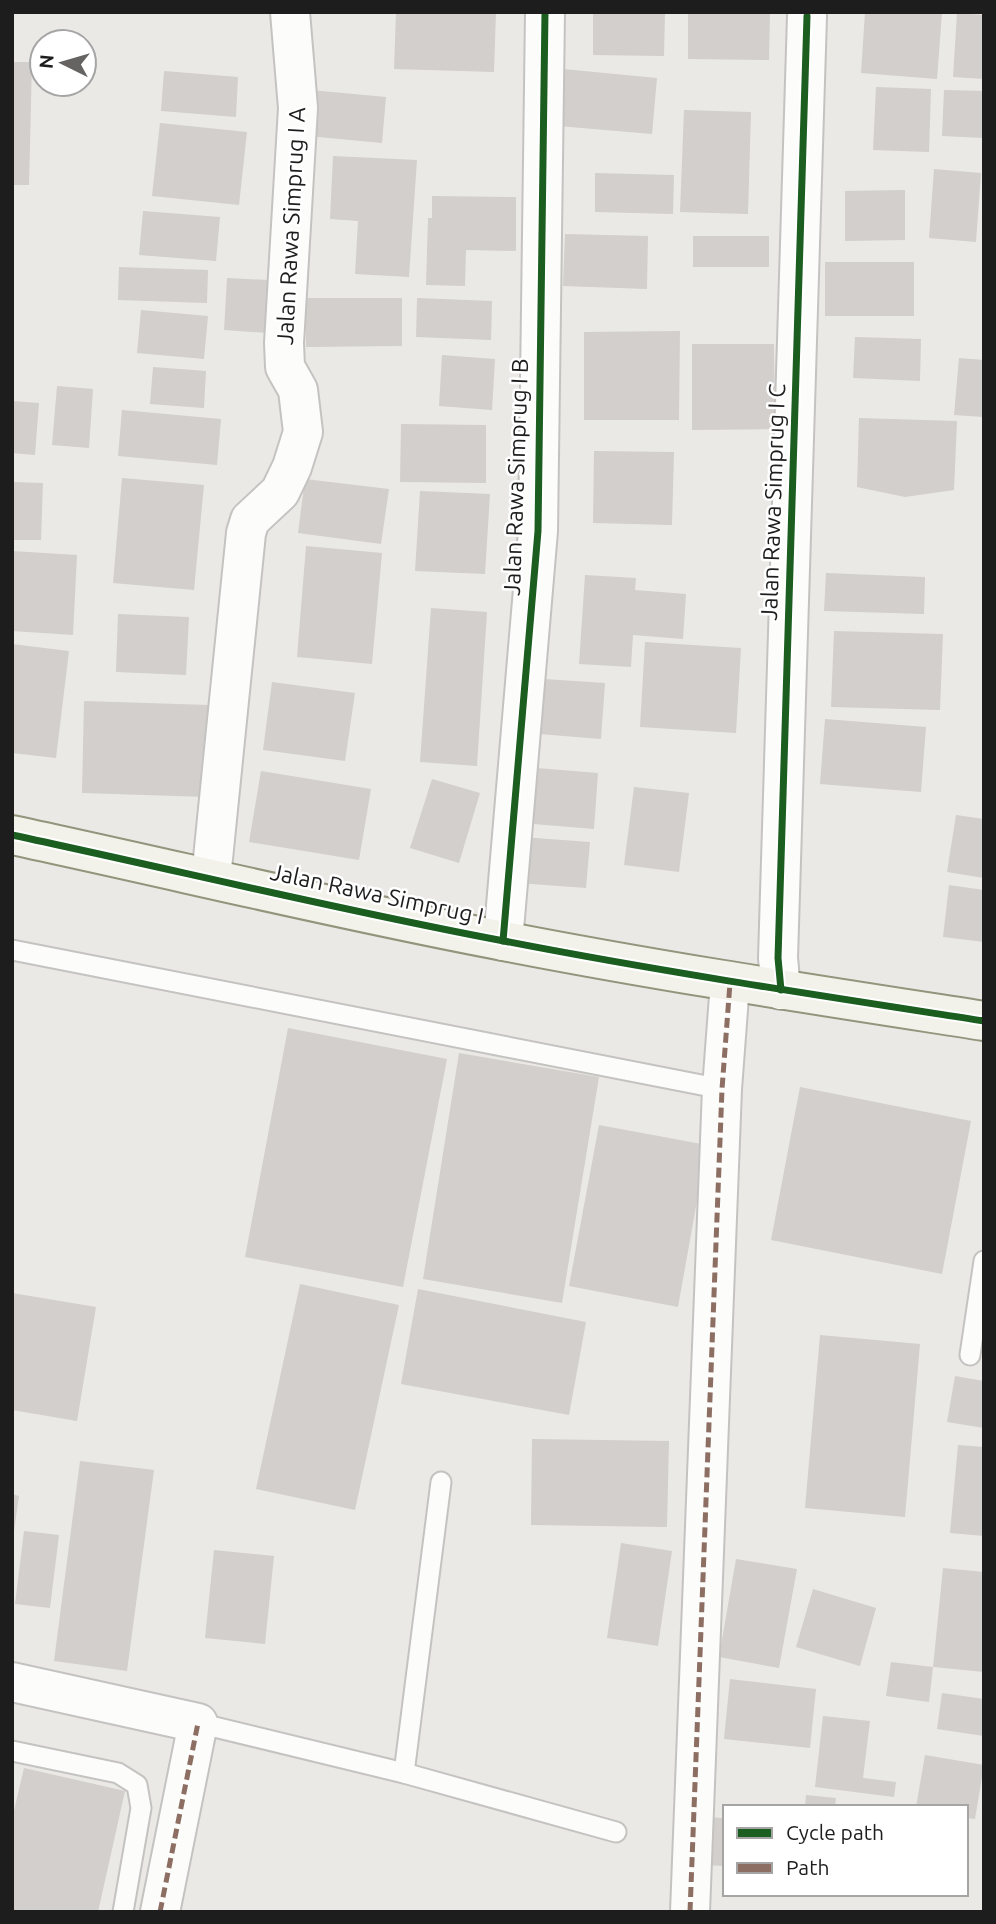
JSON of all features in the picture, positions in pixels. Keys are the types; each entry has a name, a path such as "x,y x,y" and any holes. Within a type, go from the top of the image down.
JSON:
{"street":[{"name":"Jalan Rawa Simprug I A","path":"211,878 246,533 250,520 279,492 292,467 303,432 298,390 285,367 284,343 298,108 290,12"},
{"name":"Jalan Rawa Simprug I B","path":"503,941 538,531 545,12"},
{"name":"Jalan Rawa Simprug I C","path":"781,990 778,958 807,16"},
{"name":"Jalan Rawa Simprug I","path":"12,835 362,913 503,941 730,983 984,1021"},
{"path":"690,1912 722,1088 730,983"},
{"path":"12,1682 198,1723 160,1912"}],"lane":[{"path":"12,950 722,1088"},
{"path":"970,1354 984,1261"},
{"path":"404,1773 441,1482"},
{"path":"198,1723 404,1773 616,1832"},
{"path":"12,1751 118,1773 137,1785 141,1808 123,1912"}],"building":[{"path":"396,12 496,12 494,72 394,69"},
{"path":"593,12 665,12 664,56 593,55"},
{"path":"688,12 770,12 769,60 688,59"},
{"path":"865,12 942,13 937,79 861,73"},
{"path":"957,13 984,15 984,79 953,77"},
{"path":"12,62 28,62 28,98 31,98 29,185 12,185"},
{"path":"563,69 657,78 652,134 558,126"},
{"path":"164,71 238,77 236,117 161,111"},
{"path":"876,87 931,89 929,152 873,150"},
{"path":"311,90 386,97 382,143 307,136"},
{"path":"944,90 984,91 983,138 942,136"},
{"path":"684,110 751,112 748,214 680,212"},
{"path":"160,123 247,132 239,205 152,196"},
{"path":"333,156 417,160 409,277 355,274 358,221 330,219"},
{"path":"934,169 981,173 976,242 929,238"},
{"path":"595,173 674,175 673,214 595,212"},
{"path":"905,190 905,240 845,241 845,191"},
{"path":"432,196 516,197 516,251 466,250 465,286 426,285 428,218 432,218"},
{"path":"143,211 220,217 216,261 139,255"},
{"path":"565,234 648,236 647,289 563,286"},
{"path":"693,236 769,236 769,267 693,267"},
{"path":"825,262 914,262 914,316 825,316"},
{"path":"119,267 208,270 207,303 118,300"},
{"path":"227,278 287,281 284,334 224,330"},
{"path":"306,298 402,298 402,346 306,347"},
{"path":"417,298 492,301 491,340 416,337"},
{"path":"141,310 208,316 204,359 137,353"},
{"path":"680,331 679,420 584,420 584,332"},
{"path":"855,337 921,339 920,381 853,378"},
{"path":"692,344 774,344 775,429 692,430"},
{"path":"442,355 495,359 492,410 439,406"},
{"path":"959,358 984,360 983,417 954,415"},
{"path":"153,367 206,371 204,408 150,404"},
{"path":"57,386 93,389 89,448 52,445"},
{"path":"12,401 39,403 35,455 12,453"},
{"path":"122,410 221,419 217,465 118,456"},
{"path":"859,418 957,421 954,490 905,497 857,487"},
{"path":"401,424 486,425 486,483 400,482"},
{"path":"594,451 674,452 672,525 593,523"},
{"path":"122,478 204,485 194,590 113,583"},
{"path":"305,479 389,489 381,544 298,533"},
{"path":"12,482 43,483 41,540 12,540"},
{"path":"420,491 490,494 485,574 415,571"},
{"path":"306,546 382,553 372,664 297,657"},
{"path":"12,551 77,555 73,635 12,631"},
{"path":"826,573 925,577 924,614 824,611"},
{"path":"585,575 636,578 635,590 686,594 683,639 633,635 631,667 579,664"},
{"path":"431,608 487,612 477,766 420,762"},
{"path":"118,614 189,617 186,675 116,672"},
{"path":"834,631 943,634 940,710 831,707"},
{"path":"645,642 741,648 736,733 640,727"},
{"path":"12,644 69,651 56,758 12,753"},
{"path":"544,679 605,683 601,739 539,734"},
{"path":"272,682 355,693 345,761 263,750"},
{"path":"84,701 209,705 207,797 82,793"},
{"path":"825,719 926,727 921,792 820,784"},
{"path":"525,767 598,773 594,829 521,823"},
{"path":"261,771 371,789 359,860 249,842"},
{"path":"432,779 480,793 459,863 410,848"},
{"path":"634,787 689,793 679,872 624,865"},
{"path":"956,815 984,819 984,878 947,872"},
{"path":"522,837 590,842 586,888 518,883"},
{"path":"949,885 984,890 984,942 943,937"},
{"path":"288,1028 447,1059 403,1287 245,1257"},
{"path":"459,1053 599,1077 562,1303 423,1279"},
{"path":"800,1087 971,1121 942,1274 771,1240"},
{"path":"599,1125 707,1145 678,1307 569,1286"},
{"path":"300,1284 399,1305 355,1510 256,1489"},
{"path":"418,1289 586,1322 569,1415 401,1384"},
{"path":"12,1293 96,1307 77,1421 12,1410"},
{"path":"820,1335 920,1344 905,1517 805,1508"},
{"path":"955,1376 984,1381 984,1428 947,1422"},
{"path":"532,1439 669,1441 667,1527 531,1525"},
{"path":"958,1445 984,1447 984,1536 950,1533"},
{"path":"80,1461 154,1470 127,1671 54,1661"},
{"path":"12,1494 19,1496 14,1531 12,1531"},
{"path":"24,1531 59,1535 50,1608 15,1604"},
{"path":"621,1543 672,1551 658,1646 607,1638"},
{"path":"214,1550 274,1556 265,1644 205,1638"},
{"path":"736,1559 797,1569 779,1668 719,1657"},
{"path":"943,1568 984,1572 984,1672 933,1667"},
{"path":"813,1589 876,1608 860,1666 796,1647"},
{"path":"891,1662 933,1667 929,1702 886,1696"},
{"path":"730,1679 816,1689 810,1748 724,1739"},
{"path":"942,1693 984,1699 984,1736 937,1729"},
{"path":"823,1716 870,1721 863,1778 896,1782 894,1797 815,1787"},
{"path":"925,1755 984,1765 975,1819 968,1818 968,1805 916,1805"},
{"path":"24,1768 125,1791 98,1912 12,1912 12,1819"},
{"path":"806,1795 836,1798 835,1805 805,1805"},
{"path":"703,1817 723,1818 723,1866 701,1865"}],"marked path":[{"path":"690,1912 722,1089 730,983"},
{"path":"160,1912 198,1723"}],"cycle path":[{"path":"503,941 538,531 545,12"},
{"path":"781,990 778,958 807,16"},
{"path":"12,835 504,941 683,973 984,1021"}]}
